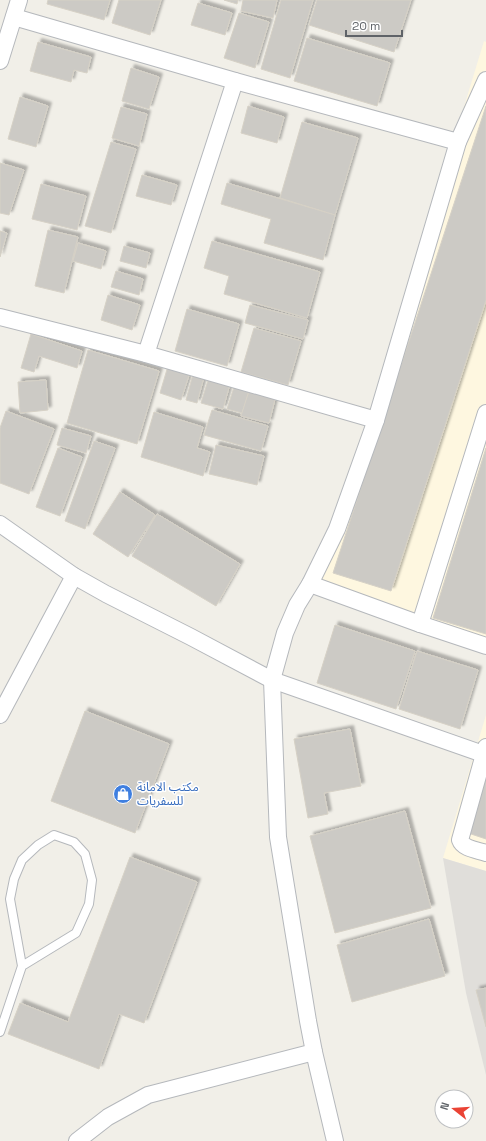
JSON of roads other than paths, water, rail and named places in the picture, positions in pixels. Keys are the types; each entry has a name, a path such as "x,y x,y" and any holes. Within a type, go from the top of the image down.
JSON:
{"street":[{"path":"0,62 19,0"},
{"path":"14,17 235,81 458,142"},
{"path":"336,1141 314,1052 308,1021 278,837 272,680 285,633 337,529 376,420 458,142 486,80"},
{"path":"146,354 235,81"},
{"path":"0,317 146,354 376,420"},
{"path":"420,624 486,413"},
{"path":"0,524 74,576 272,680 485,752 460,840 463,845 486,853"},
{"path":"0,715 74,576"},
{"path":"310,584 486,646"},
{"path":"77,1141 108,1117 148,1095 314,1052"}],"lane":[{"path":"0,1032 22,966 10,899 14,879 22,860 38,845 54,834 74,842 85,854 92,880 89,904 76,933 22,966"}],"place":[{"name":"مكتب الامانة للسفريات","path":"123,794"}]}
